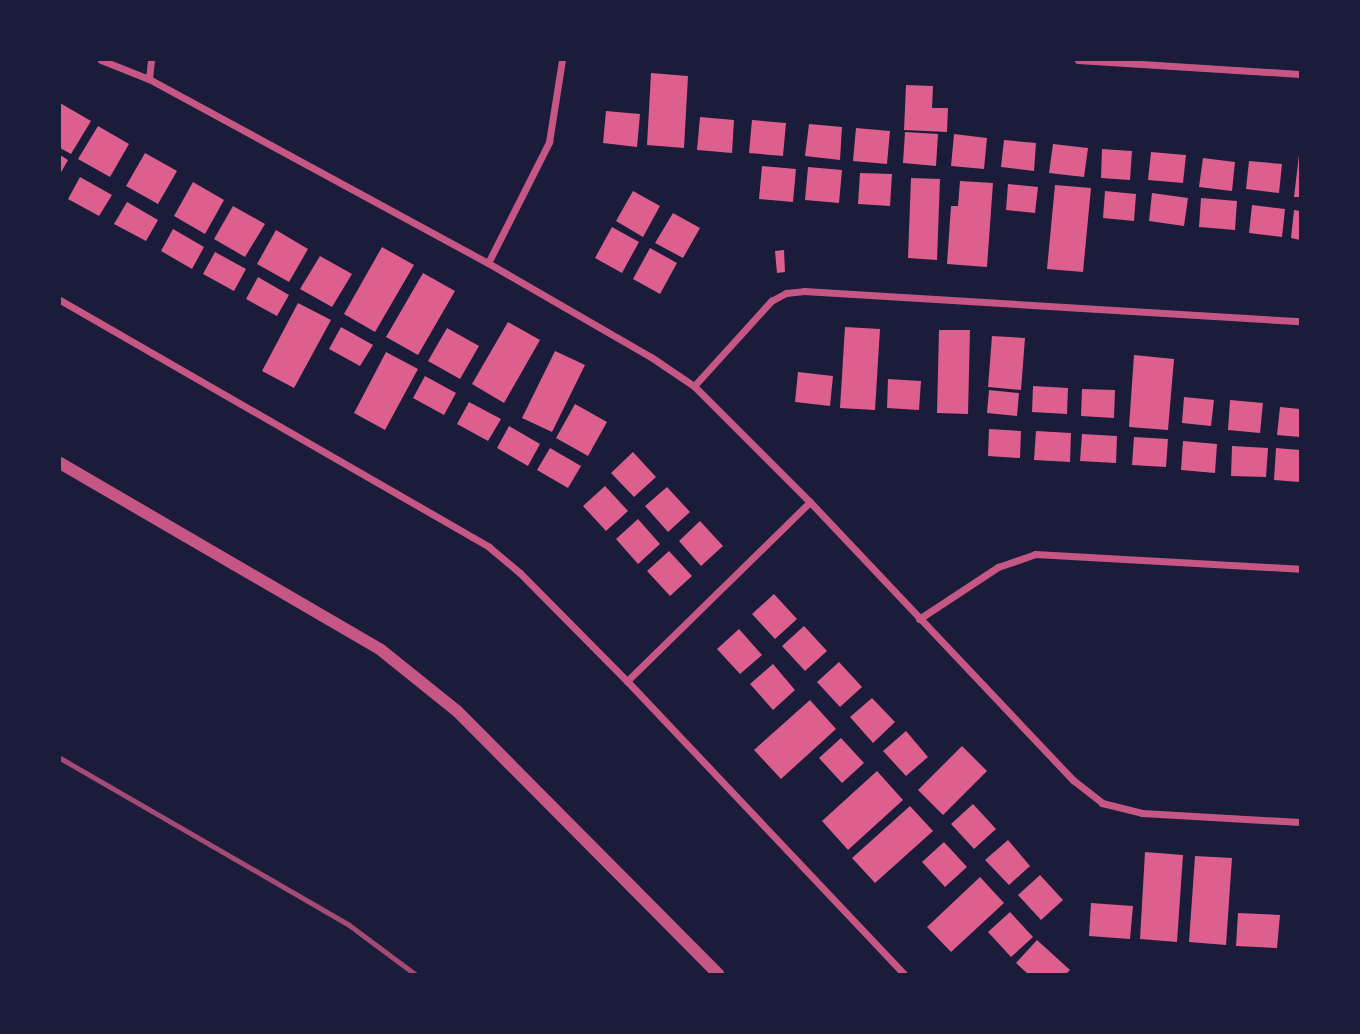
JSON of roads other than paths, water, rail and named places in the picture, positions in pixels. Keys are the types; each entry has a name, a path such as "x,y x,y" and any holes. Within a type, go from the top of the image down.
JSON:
{"street":[{"path":"101,60 149,79 488,263 652,357 694,386 810,502 1073,780 1102,803 1142,813 1300,822"},
{"path":"149,79 151,60"},
{"path":"488,263 549,142 562,60"},
{"path":"1078,60 1300,74"},
{"path":"694,386 771,301 786,293 804,290 1300,321"},
{"path":"60,300 489,547 520,573 627,681 904,975"},
{"path":"60,463 381,650 457,711 718,975"},
{"path":"627,681 810,502"},
{"path":"919,620 998,567 1035,554 1300,569"}],"railway":[{"path":"60,758 349,925 415,974"}]}
